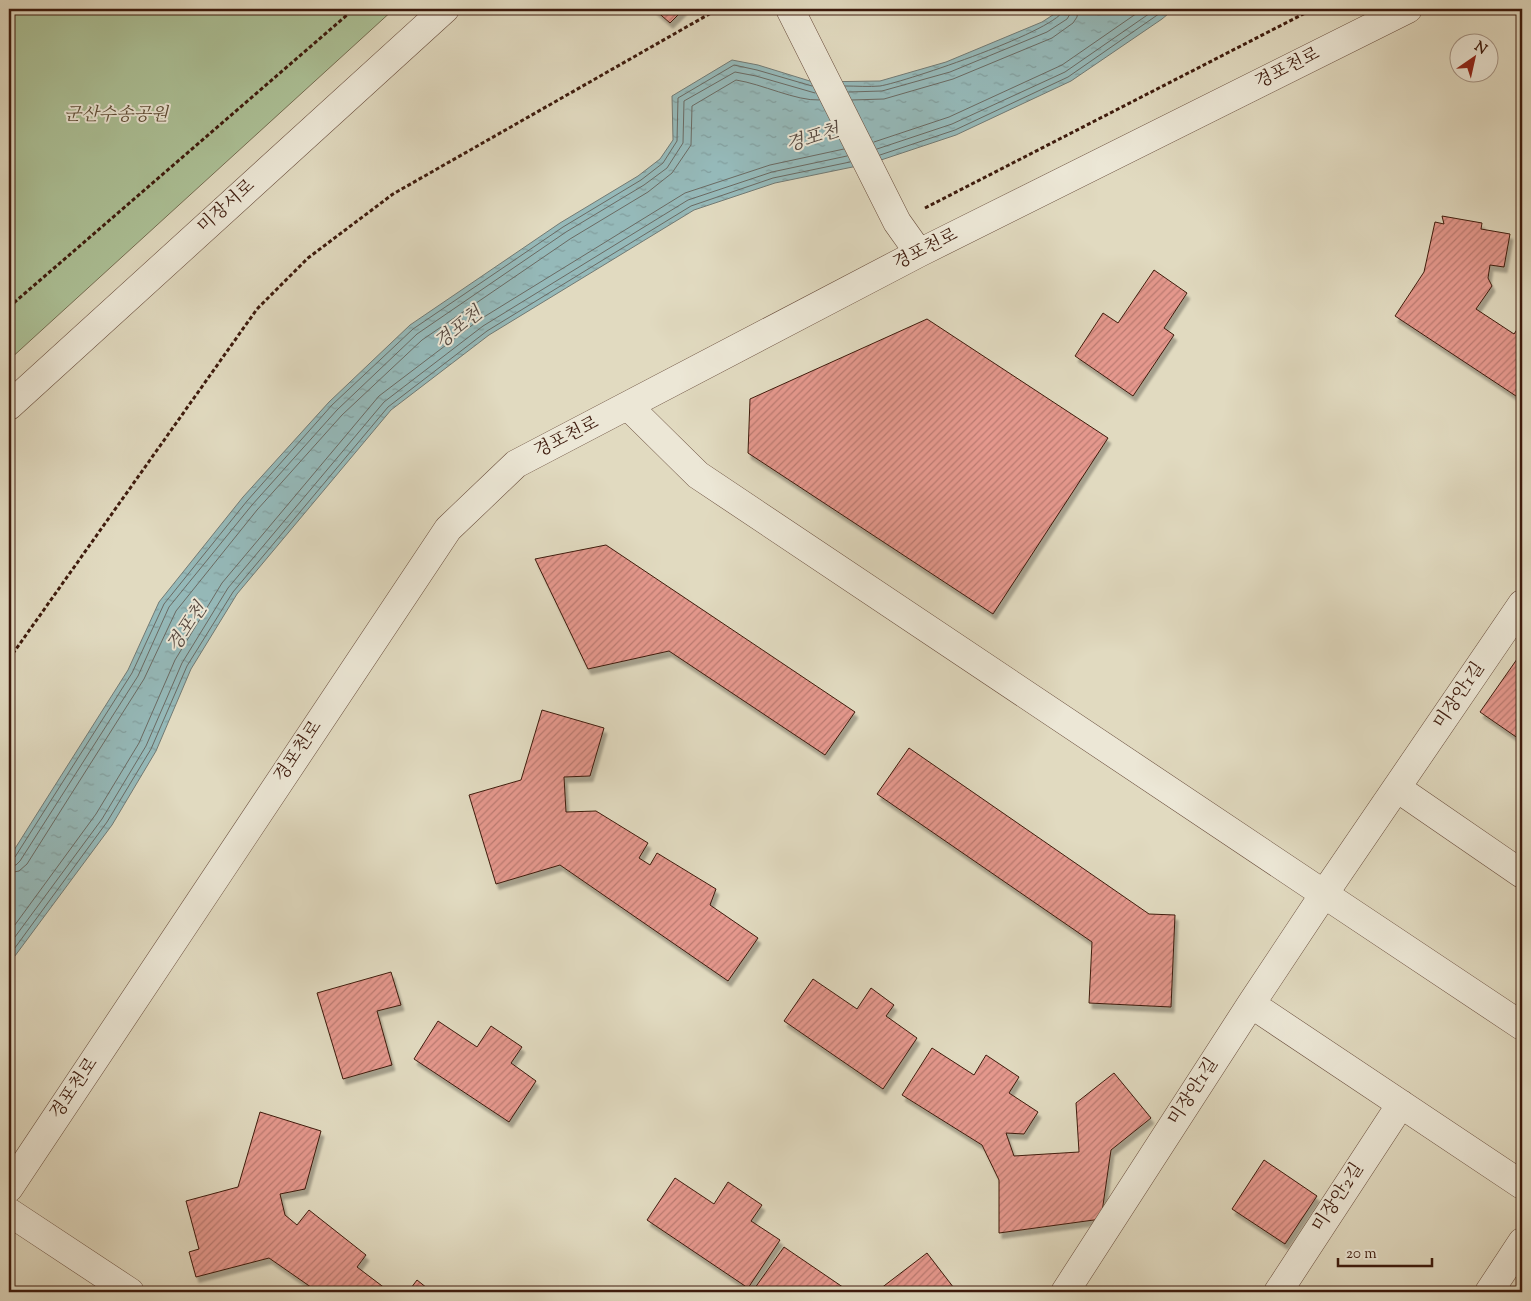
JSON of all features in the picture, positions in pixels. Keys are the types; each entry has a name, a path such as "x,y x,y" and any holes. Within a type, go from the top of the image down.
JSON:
{"street":[{"name":"미장서로","path":"9,406 445,9"},
{"path":"790,9 897,222 919,253"},
{"name":"경포천로","path":"9,1188 448,529 516,464 919,253 1408,9"},
{"path":"628,406 698,475 1522,1026"},
{"name":"미장안1길","path":"1065,1292 1324,894 1520,614"},
{"path":"1397,788 1522,874"},
{"path":"1251,1004 1522,1185"},
{"name":"미장안2길","path":"1278,1292 1401,1104"},
{"path":"9,1212 130,1292"},
{"path":"1489,1292 1522,1242"}],"path":[{"path":"9,307 354,9"},
{"path":"9,659 257,310 308,258 393,194 718,9"},
{"path":"897,222 1313,9"}],"green space":[{"name":"군산수송공원","path":"9,9 394,9 9,360"}],"water":[{"name":"경포천","path":"1062,9 1174,9 1071,81 956,135 872,163 775,183 694,210 489,335 391,410 237,594 191,669 156,751 112,825 9,964 9,858 128,670 159,602 243,497 329,402 410,325 560,223 638,176 660,159 673,140 672,96 732,60 758,65 813,82 880,81 946,62 1042,22"}],"building":[{"path":"654,9 684,9 670,23"},
{"path":"1442,216 1482,223 1481,229 1510,234 1504,267 1490,265 1488,278 1492,286 1476,309 1514,334 1522,322 1522,400 1395,316 1424,272 1435,222 1444,224"},
{"path":"1154,270 1187,293 1164,328 1174,335 1133,396 1075,356 1103,313 1118,323"},
{"path":"927,319 1108,438 993,614 748,453 750,399"},
{"path":"606,545 855,712 825,755 669,651 588,669 535,559"},
{"path":"1522,652 1522,741 1480,712"},
{"path":"542,710 604,728 590,776 564,777 566,812 596,811 648,843 639,858 650,865 657,853 716,889 710,905 758,938 728,981 560,865 496,884 469,795 521,780"},
{"path":"909,748 1149,914 1175,915 1171,1007 1089,1003 1092,942 877,794"},
{"path":"391,972 401,1005 377,1011 392,1065 343,1079 317,993"},
{"path":"813,979 857,1009 871,988 894,1005 886,1016 917,1038 883,1089 784,1021"},
{"path":"438,1021 477,1047 491,1026 522,1047 511,1063 536,1081 509,1122 414,1059"},
{"path":"932,1048 974,1075 986,1055 1019,1077 1009,1093 1038,1112 1024,1134 1006,1133 1014,1156 1079,1152 1076,1103 1114,1073 1151,1118 1111,1150 1101,1219 999,1233 999,1180 982,1145 902,1095"},
{"path":"260,1112 321,1131 305,1189 280,1194 285,1215 297,1225 309,1210 366,1255 357,1267 390,1292 318,1292 269,1258 196,1277 189,1252 199,1249 186,1201 238,1187"},
{"path":"1264,1160 1317,1196 1285,1244 1232,1209"},
{"path":"675,1178 714,1204 728,1182 762,1205 751,1221 780,1240 748,1288 647,1220"},
{"path":"784,1247 850,1292 752,1292"},
{"path":"927,1253 957,1292 876,1292"},
{"path":"417,1280 432,1292 408,1292"}]}
